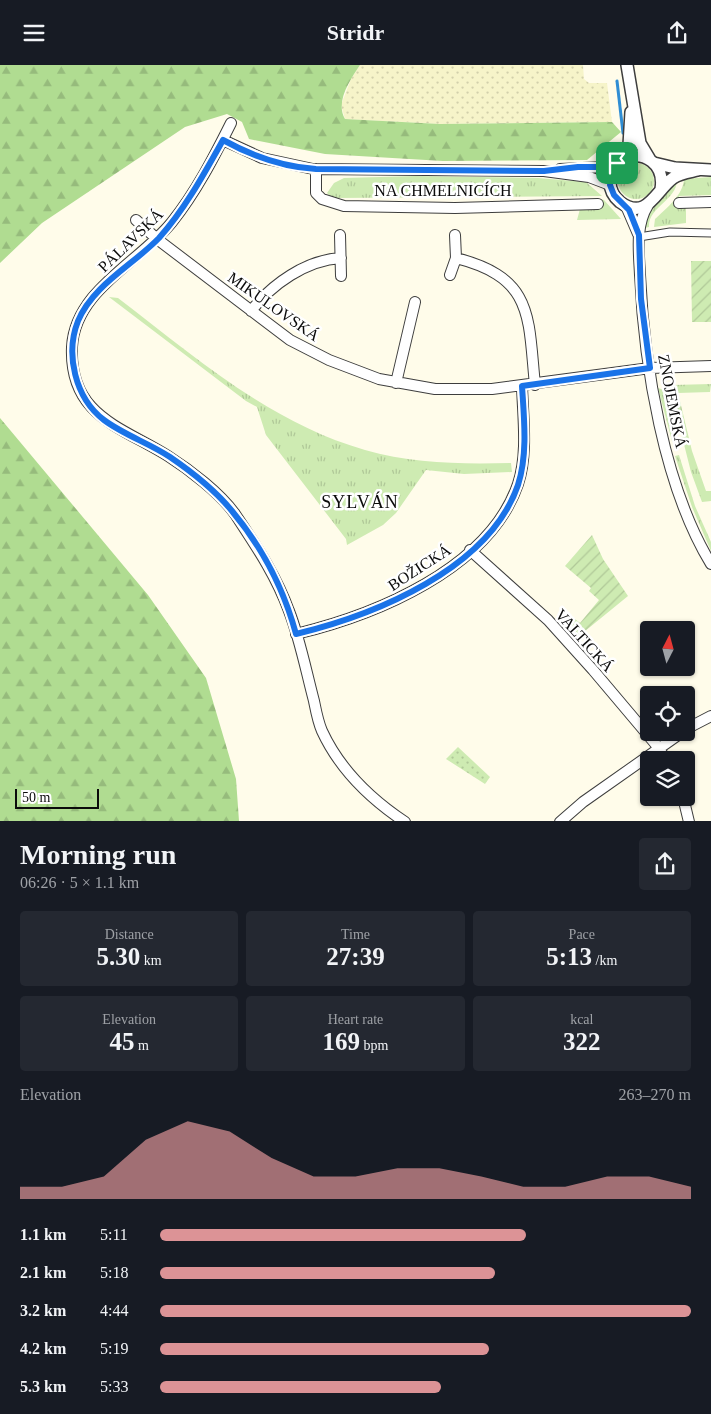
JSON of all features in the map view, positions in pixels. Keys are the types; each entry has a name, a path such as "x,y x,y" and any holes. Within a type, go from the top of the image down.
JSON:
{"street":[{"path":"627,65 632,100 638,118 640,143 662,175 661,189"},
{"path":"632,100 629,145 611,175 610,185 617,200 626,206 637,208 648,205"},
{"name":"PÁLAVSKÁ","path":"231,123 198,184 157,239 100,289 84,309 78,321 72,347 75,375 85,398 99,416 168,456 201,481 232,511 270,566 290,612 321,730 352,779 384,808 405,821"},
{"name":"NA CHMELNICÍCH","path":"223,140 245,152 279,163 316,169 544,171 589,177 610,185"},
{"name":"NA CHMELNICÍCH","path":"544,171 578,167 605,167 635,155 652,161 698,170 711,170"},
{"name":"NA CHMELNICÍCH","path":"316,169 316,193 322,199 344,206 455,208 598,204"},
{"name":"NA CHMELNICÍCH","path":"648,205 654,201 661,189 674,178 698,170"},
{"path":"679,203 711,202"},
{"name":"ZNOJEMSKÁ","path":"648,205 642,217 639,236 641,299 650,368 665,444 685,509 711,564"},
{"name":"ZNOJEMSKÁ","path":"626,206 639,236"},
{"name":"MIKULOVSKÁ","path":"136,220 157,239 290,340 318,355 361,373 396,383 436,389 462,390 535,385 650,368 711,367"},
{"path":"639,236 670,233 711,233"},
{"path":"340,235 341,276"},
{"path":"450,275 456,258 455,235"},
{"path":"251,311 266,294 303,269 318,261 341,258"},
{"path":"456,258 493,271 514,289 523,305 528,323 535,385"},
{"path":"396,383 415,302"},
{"name":"BOŽICKÁ","path":"296,634 350,619 391,603 438,576 492,530 502,517 518,485 524,458 522,386"},
{"name":"VALTICKÁ","path":"470,550 548,620 593,670 660,751"},
{"path":"695,724 711,716"},
{"path":"560,821 583,802 668,741"},
{"path":"685,806 688,821"}],"shaded area":[{"path":"360,65 583,65 584,79 589,83 607,83 612,122 440,124 345,119 341,105 351,79"}],"green space":[{"path":"0,65 360,65 348,84 343,98 342,112 345,119 440,124 612,122 621,132 587,160 443,161 325,154 249,139 242,122 227,114 185,127 42,223 0,263"},
{"path":"626,143 616,157 599,163 610,150"},
{"path":"636,163 643,164 649,168 653,174 653,188 649,194 643,198 636,199 629,198 623,194 619,188 618,181 619,174 623,168 629,164"},
{"path":"416,176 538,178 586,182 602,196 335,198 327,193 334,183 344,178"},
{"path":"711,177 711,195 679,196 679,208 686,208 686,223 654,227 655,219 678,196 684,179"},
{"path":"677,180 676,187 672,193 653,214 649,227 645,228 649,210"},
{"path":"600,199 604,200 621,219 577,220 580,209 601,209"},
{"path":"691,261 711,261 711,322 692,322"},
{"path":"109,297 118,298 205,365 265,406 330,438 383,455 419,461 511,463 512,472 464,474 426,470 396,513 383,525 347,545 346,539 266,435 257,407 246,401"},
{"path":"711,384 710,392 678,393 692,451 706,491 711,491 711,501 702,502 691,472 670,389 673,385"},
{"path":"658,388 664,390 676,444 672,441"},
{"path":"0,418 148,595 206,678 236,779 239,821 0,821"},
{"path":"679,455 695,506 711,542 711,551 692,507 675,456"},
{"path":"592,535 603,559 628,596 579,636 566,623 570,615 580,623 599,600 589,591 591,588 565,566"},
{"path":"458,747 490,777 485,784 446,759"}],"waterway":[{"path":"617,81 623,133"}],"district":[{"name":"SYLVÁN","path":"360,502"}],"route":[{"path":"223,140 245,152 262,158 295,167 316,169 544,171 578,167 605,167 617,163 611,175 610,185 611,191 617,200 629,210 639,235 641,299 650,368 522,386 524,458 518,485 502,517 483,539 452,566 408,595 372,612 296,634 290,612 270,566 232,511 201,481 168,456 106,422 99,416 80,389 72,362 72,347 78,321 84,309 100,289 143,253 174,220 206,171 223,140"}]}
